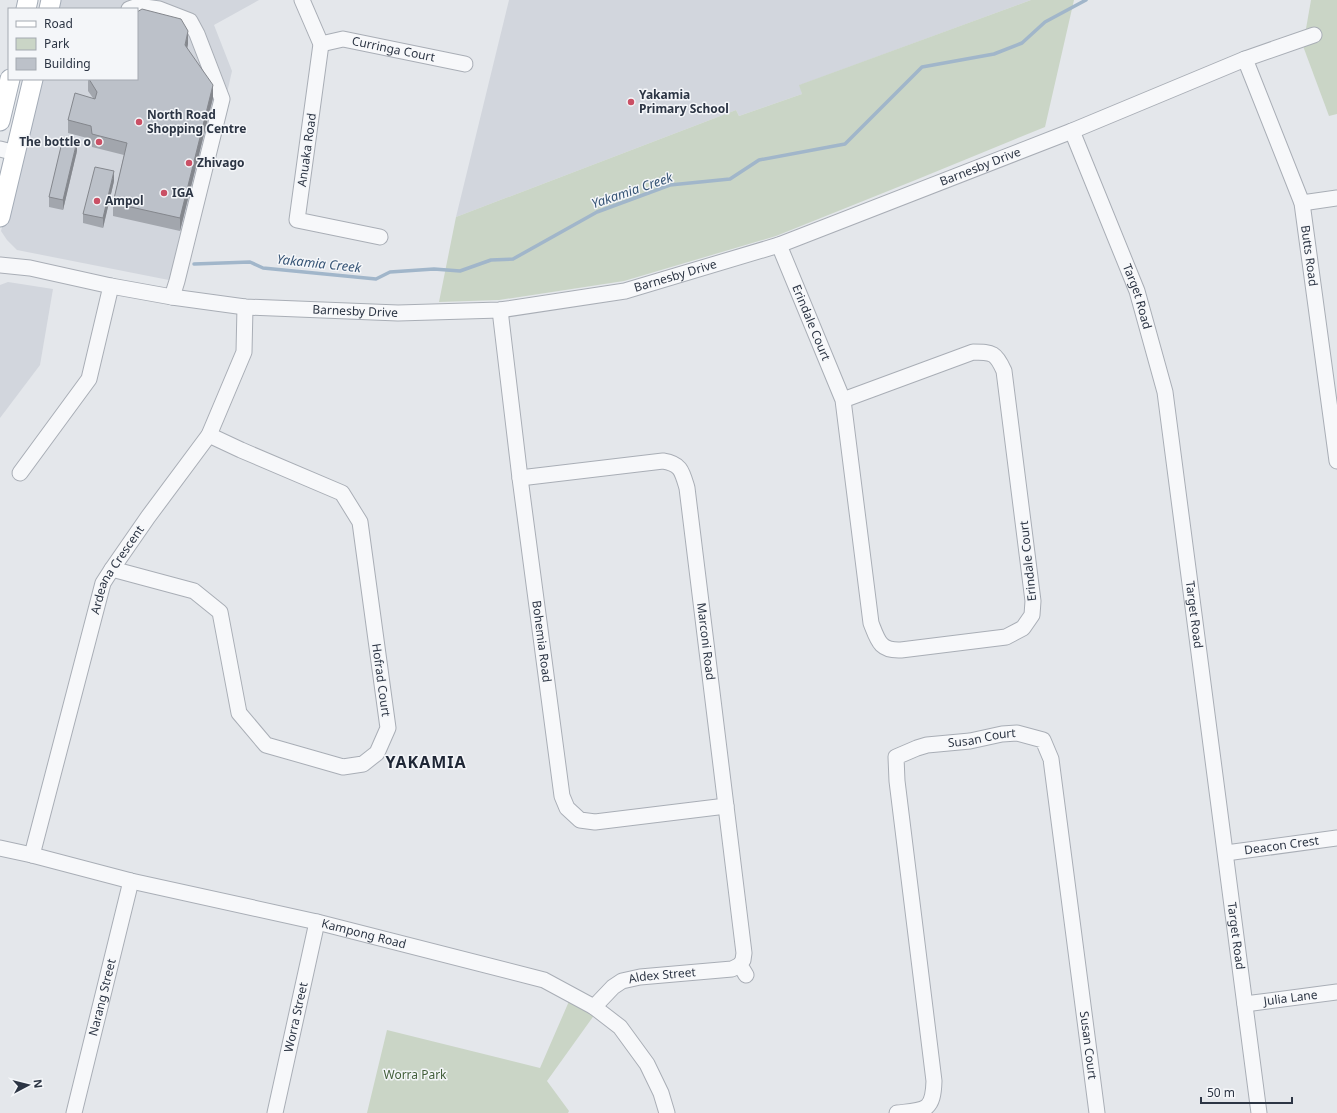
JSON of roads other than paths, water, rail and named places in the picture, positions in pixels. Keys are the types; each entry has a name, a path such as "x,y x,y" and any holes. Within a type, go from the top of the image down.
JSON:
{"main road":[{"path":"0,121 10,80"},
{"path":"0,217 8,151 33,80"}],"street":[{"path":"302,0 321,44"},
{"path":"132,8 138,6 159,9 190,21 197,34 222,99 172,297"},
{"name":"Barnesby Drive","path":"0,265 30,268 111,286 172,297 245,307 398,313 500,310 626,291 779,245 1072,131 1245,59 1314,35"},
{"name":"Curringa Court","path":"321,44 343,39 465,64"},
{"name":"Anuaka Road","path":"321,44 297,220 380,237"},
{"name":"Butts Road","path":"1245,59 1302,203 1331,374 1337,461"},
{"name":"Target Road","path":"1072,131 1137,291 1165,392 1259,1113"},
{"path":"1302,203 1337,198"},
{"name":"Erindale Court","path":"779,245 843,400 871,623 879,642 890,650 901,650 1006,637 1023,628 1032,615 1033,601 1004,371 998,358 986,352 973,352 843,400"},
{"path":"20,473 89,380 111,286"},
{"name":"Ardeana Crescent","path":"32,855 103,583 148,517 209,435 244,352 245,307"},
{"name":"Bohemia Road","path":"500,310 520,478 562,796 567,808 580,820 595,822 726,806"},
{"name":"Hofrad Court","path":"112,569 194,590 220,612 239,713 266,745 343,767 363,764 377,753 388,728 360,522 342,493 209,435"},
{"name":"Marconi Road","path":"520,478 662,461 674,463 683,473 687,488 744,953 743,970"},
{"name":"Susan Court","path":"897,1113 931,1109 934,1080 896,781 896,757 927,745 970,741 1002,734 1017,733 1043,740 1051,759 1096,1113"},
{"name":"Deacon Crest","path":"1226,853 1337,838"},
{"name":"Kampong Road","path":"0,848 32,855 130,882 317,922 544,980 594,1007 620,1027 646,1064 661,1093 667,1113"},
{"name":"Narang Street","path":"74,1113 130,882"},
{"name":"Worra Street","path":"275,1113 317,922"},
{"name":"Aldex Street","path":"594,1007 613,987 622,981 640,977 732,969 743,970"},
{"name":"Julia Lane","path":"1245,1004 1337,992"}],"waterway":[{"name":"Yakamia Creek","path":"194,264 250,262 263,268 376,279 390,272 434,269 460,271 491,260 513,259 597,212 670,185 730,179 759,160 845,144 922,67 994,54 1022,43 1045,22 1086,0"}],"place":[{"name":"Yakamia Primary School","path":"631,102"},
{"name":"North Road Shopping Centre","path":"139,122"},
{"name":"The bottle o","path":"99,142"},
{"name":"Zhivago","path":"189,163"},
{"name":"IGA","path":"164,193"},
{"name":"Ampol","path":"97,201"}],"district":[{"name":"YAKAMIA","path":"426,762"}],"park label":[{"name":"Worra Park","path":"415,1075"}]}
